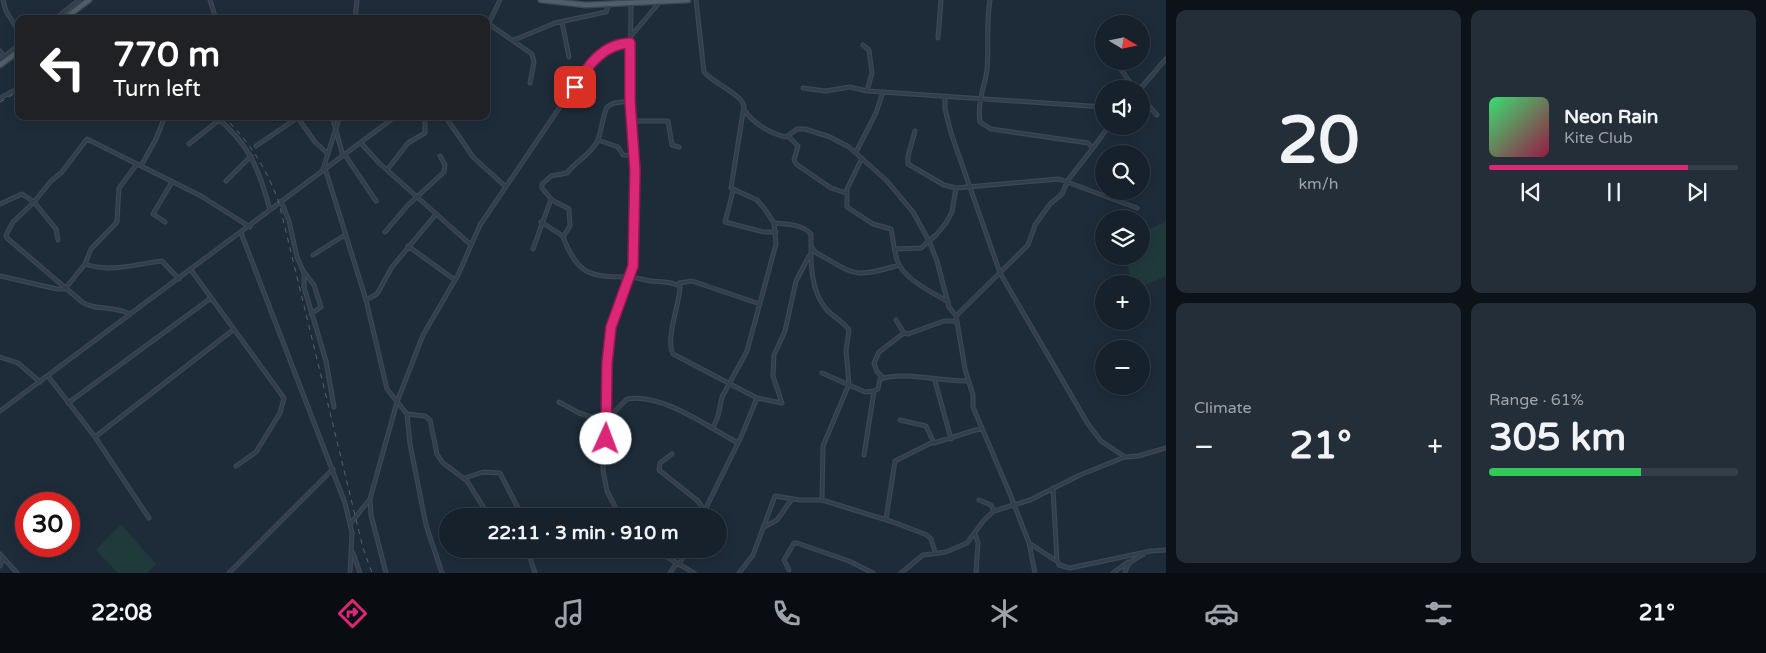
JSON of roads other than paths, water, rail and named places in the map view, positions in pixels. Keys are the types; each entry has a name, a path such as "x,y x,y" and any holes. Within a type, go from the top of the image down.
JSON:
{"main road":[{"path":"69,15 89,0"},
{"path":"541,0 608,5 688,0"},
{"path":"0,65 15,54"}],"street":[{"path":"2,0 6,12 15,26"},
{"path":"60,15 79,0"},
{"path":"210,0 215,15"},
{"path":"355,15 357,0"},
{"path":"490,22 500,0"},
{"path":"696,0 704,72 720,86 740,97 745,112 754,122 775,134 788,136 798,146 794,160 796,164 831,188 846,193"},
{"path":"938,38 941,0"},
{"path":"990,0 987,68 983,93 979,98 980,122 986,127 1020,135 1088,143 1094,148"},
{"path":"631,36 659,3"},
{"path":"514,40 562,22 606,12 608,5"},
{"path":"615,508 609,498 603,479 607,421 607,363 611,327 615,310 633,266 635,212 634,156 630,101 631,5"},
{"path":"562,22 569,57"},
{"path":"490,25 514,40 533,56 530,83"},
{"path":"386,573 371,515 370,499 397,402 423,336 455,280 480,225 587,67 611,46 630,43"},
{"path":"863,45 869,50 872,74 867,91"},
{"path":"0,60 15,48"},
{"path":"0,51 4,56"},
{"path":"1148,80 1166,59"},
{"path":"803,88 825,91 850,87 867,91 974,100 979,98 1095,106"},
{"path":"0,98 15,90"},
{"path":"856,152 883,92"},
{"path":"945,97 945,109 951,134 1000,273 1088,424 1101,441 1125,457"},
{"path":"564,236 570,226 570,209 551,199 542,188 544,182 551,176 567,173 598,140 607,107 614,103 630,101"},
{"path":"1150,107 1157,114"},
{"path":"713,428 722,397 747,351 775,252 776,232 774,223 757,200 730,188 745,112"},
{"path":"141,166 156,139 163,120"},
{"path":"189,144 219,120 240,140 251,156 260,175 270,210"},
{"path":"256,146 293,120"},
{"path":"299,120 315,142 328,153"},
{"path":"334,120 344,156 376,202"},
{"path":"338,120 324,169 366,300 387,390 406,414 426,525 442,573"},
{"path":"0,411 250,227 281,201 391,120"},
{"path":"387,170 408,142 425,133 425,120"},
{"path":"447,120 473,157 506,187"},
{"path":"632,121 668,121 672,145 680,147"},
{"path":"788,136 797,129 805,129 830,137 856,152 902,198 929,241 937,261 948,302 956,316 968,381 973,395 973,407 1014,505 1028,543 1035,573"},
{"path":"914,131 908,164 944,185 956,188 1053,178 1068,180 1092,192 1137,208"},
{"path":"956,316 1028,245 1035,225 1050,204 1062,194 1068,180 1103,135"},
{"path":"130,314 112,307 86,304 65,289 50,274 6,238 9,228 51,181 62,172 86,139 218,205 250,227"},
{"path":"598,140 618,147 623,155 634,156"},
{"path":"362,143 387,170 471,245"},
{"path":"226,181 251,156"},
{"path":"385,232 417,196 445,171 445,165 440,156"},
{"path":"862,158 846,193 848,208 873,224 891,229 899,265 914,280 948,302"},
{"path":"65,289 85,264 91,249 117,222 119,188 137,164"},
{"path":"165,222 153,214 172,182"},
{"path":"895,249 918,248 929,241 949,219 956,188"},
{"path":"733,190 725,222 764,232 776,232"},
{"path":"0,204 22,194 34,202 56,229 58,240"},
{"path":"533,249 551,199"},
{"path":"281,201 289,221 297,257 303,271 314,285 321,306 311,314"},
{"path":"366,300 377,294 389,271 436,214"},
{"path":"542,222 564,236 578,264 586,273 601,276 630,276 680,284 692,281 760,304"},
{"path":"774,223 789,224 807,230 811,234 810,254 812,273 822,303 849,330 846,351 849,384 823,446 822,500"},
{"path":"241,233 333,469 350,524 352,552 350,573"},
{"path":"313,255 346,234"},
{"path":"811,245 814,252 853,273 874,272 899,265"},
{"path":"408,246 455,280"},
{"path":"680,284 670,349 673,354 757,398 782,403 773,376 774,355 786,331 796,281 810,254"},
{"path":"85,264 95,267 113,268 162,261 180,279"},
{"path":"191,270 284,398 280,414 256,452 236,466"},
{"path":"303,271 304,287 327,366 334,407"},
{"path":"0,276 65,289"},
{"path":"68,403 211,298"},
{"path":"896,320 904,333"},
{"path":"884,378 877,372 874,363 879,352 904,333 908,334 944,321 956,321"},
{"path":"95,437 233,330"},
{"path":"0,358 18,363 40,382"},
{"path":"822,373 865,392 878,389 880,379 884,378 910,376 935,381 968,381"},
{"path":"48,376 95,437 149,518"},
{"path":"935,381 951,439"},
{"path":"864,455 874,391"},
{"path":"607,421 623,402 633,398 669,407 697,418 738,443"},
{"path":"705,508 738,443 757,398"},
{"path":"559,402 579,413 607,421"},
{"path":"406,414 428,417 442,462 465,478 484,508"},
{"path":"900,420 926,426 933,442"},
{"path":"886,519 895,461 933,442 951,439 982,428"},
{"path":"901,573 919,557 935,552 956,549 967,543 984,520 994,511 1030,500 1125,457 1138,456 1166,448"},
{"path":"672,454 660,463 659,470 698,501 703,508"},
{"path":"229,573 333,469"},
{"path":"465,478 483,472 500,473 518,508"},
{"path":"1053,488 1055,556 1063,568 1166,550"},
{"path":"739,573 752,555 776,496 792,499 822,500 886,519 932,539 935,552"},
{"path":"350,524 370,499"},
{"path":"764,527 777,520 792,499"},
{"path":"979,500 991,505 994,511"},
{"path":"975,534 978,543 976,573"},
{"path":"789,570 784,560 796,542 849,560 873,573"},
{"path":"1028,543 1058,562"},
{"path":"352,552 360,573"},
{"path":"1113,573 1146,552"},
{"path":"0,554 17,573"},
{"path":"0,566 3,558"},
{"path":"530,558 535,573"},
{"path":"668,558 694,573"},
{"path":"670,573 682,558"},
{"path":"1125,573 1126,566 1131,560"}],"railway":[{"path":"0,102 15,93"},
{"path":"227,120 241,135 263,167 279,203 363,548 372,573"}]}
